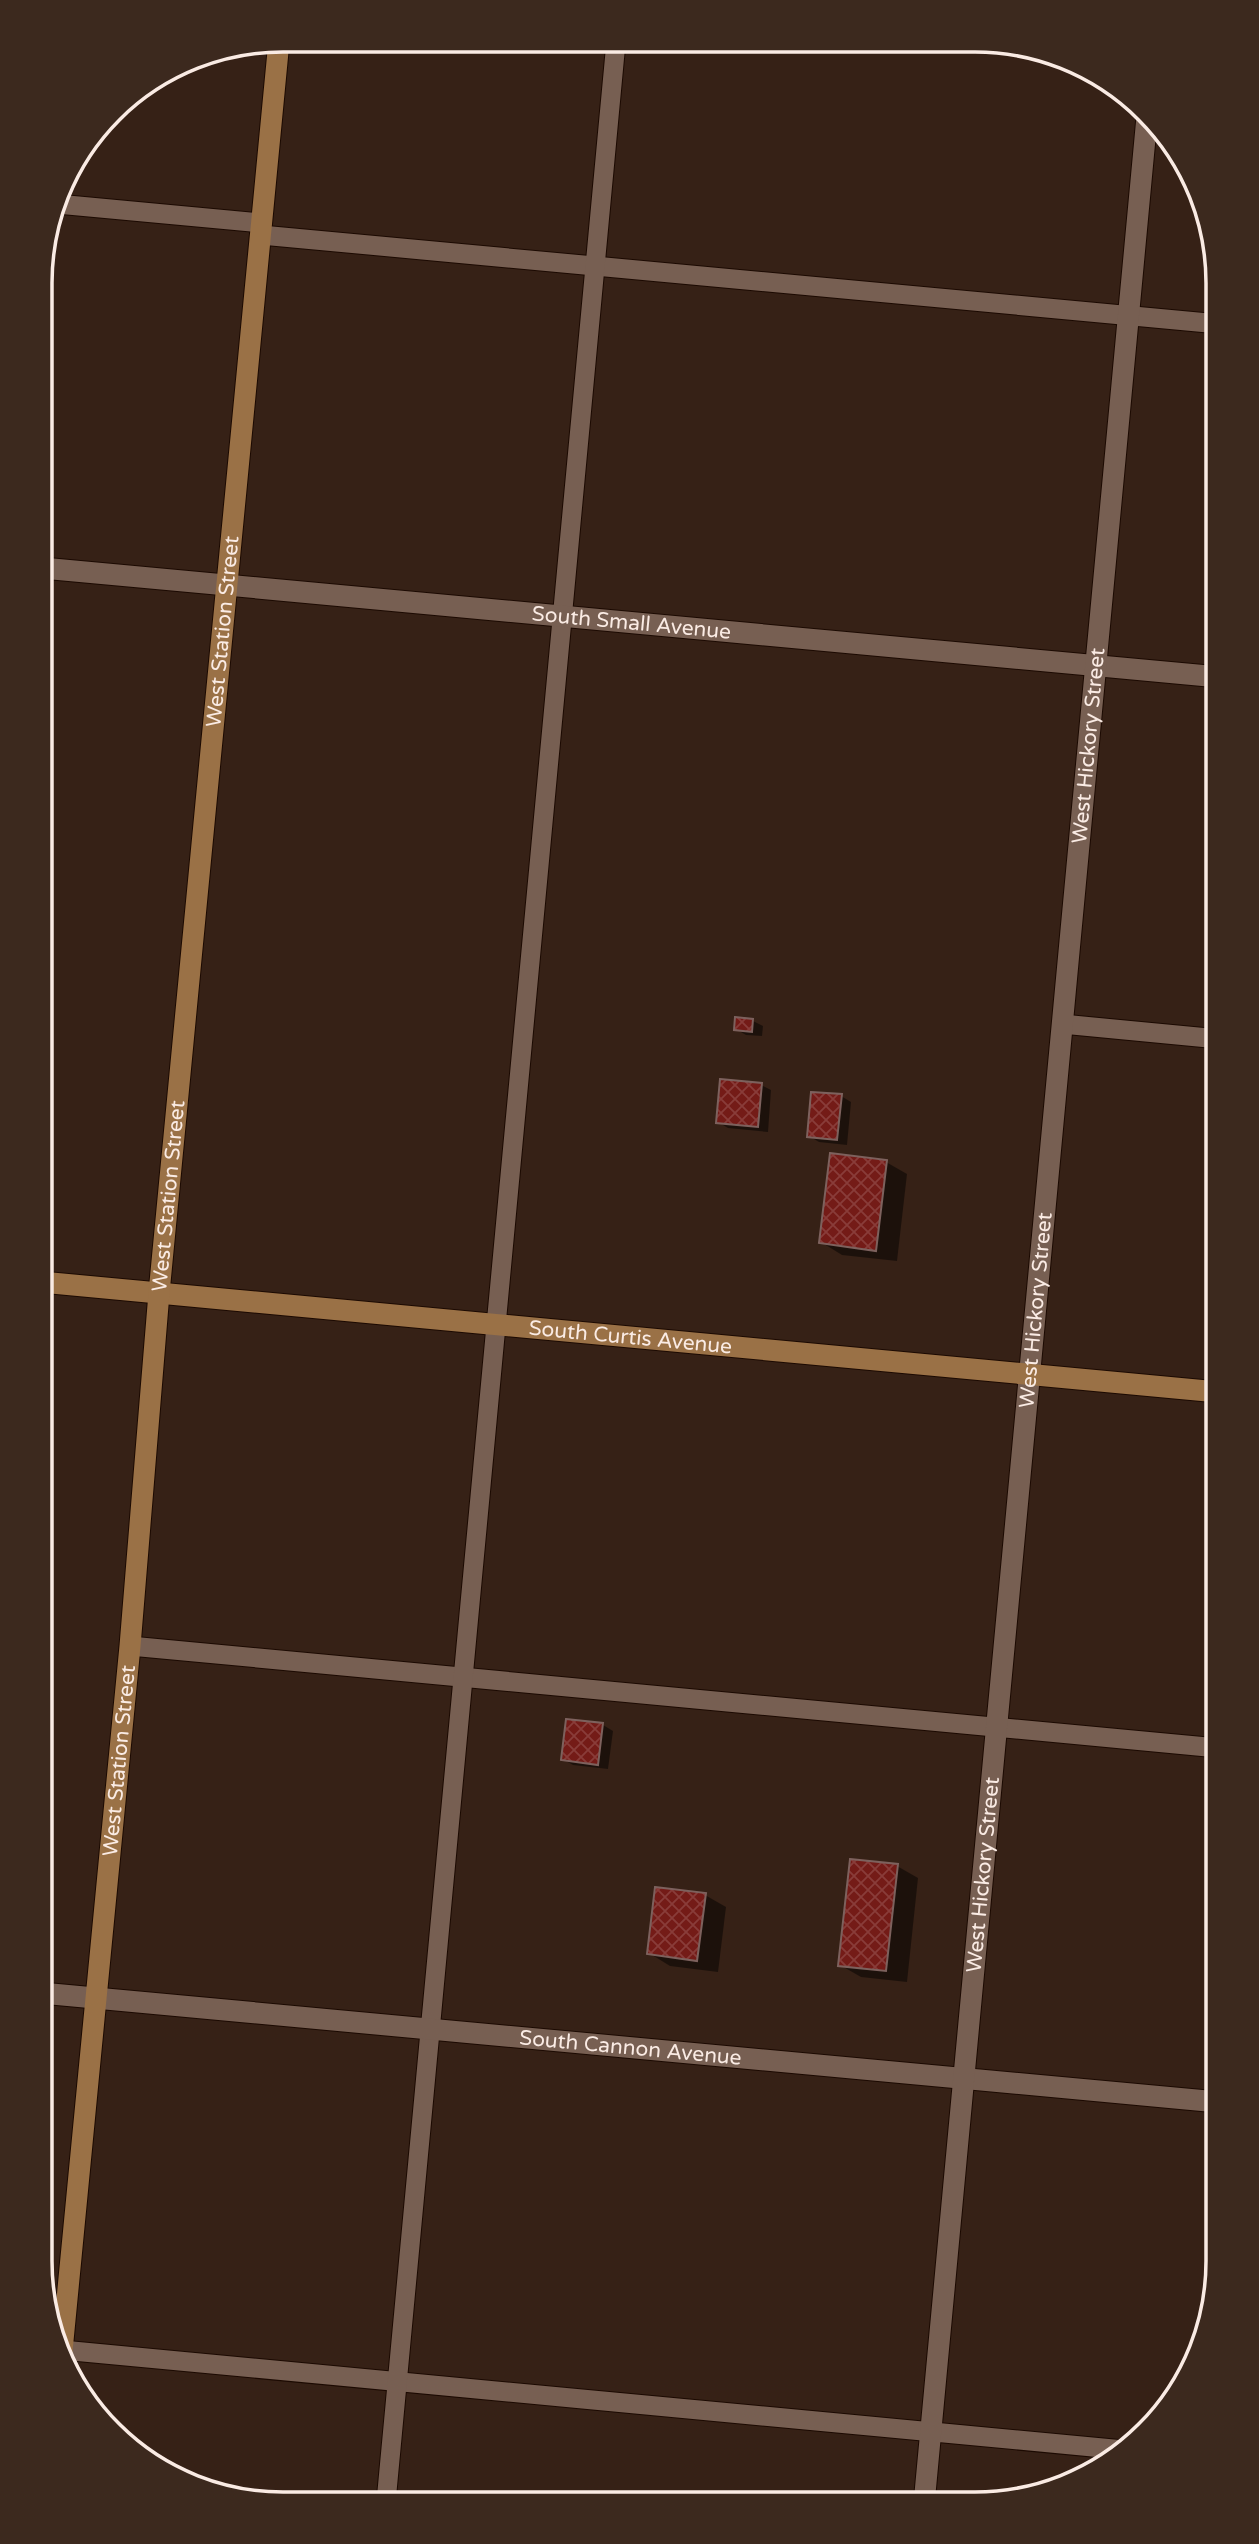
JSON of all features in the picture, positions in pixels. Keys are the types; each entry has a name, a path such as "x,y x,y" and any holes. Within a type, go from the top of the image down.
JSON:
{"main road":[{"name":"West Station Street","path":"64,2332 130,1646 159,1293 278,52"},
{"name":"South Curtis Avenue","path":"52,1283 1206,1391"}],"street":[{"name":"West Hickory Street","path":"925,2492 1146,128"},
{"name":"South Small Avenue","path":"53,569 1207,676"},
{"name":"South Cannon Avenue","path":"52,1994 1206,2101"}],"lane":[{"path":"387,2492 615,52"},
{"path":"66,205 595,266 1207,323"},
{"path":"1062,1024 1207,1037"},
{"path":"130,1646 1206,1747"},
{"path":"72,2352 1109,2449"}],"building":[{"path":"735,1017 753,1019 752,1032 734,1030"},
{"path":"720,1079 762,1083 758,1127 716,1123"},
{"path":"811,1092 842,1094 837,1140 807,1137"},
{"path":"830,1153 887,1160 876,1251 819,1243"},
{"path":"566,1719 603,1723 598,1765 561,1760"},
{"path":"850,1859 898,1864 886,1971 838,1966"},
{"path":"655,1887 706,1893 697,1961 647,1954"}]}
